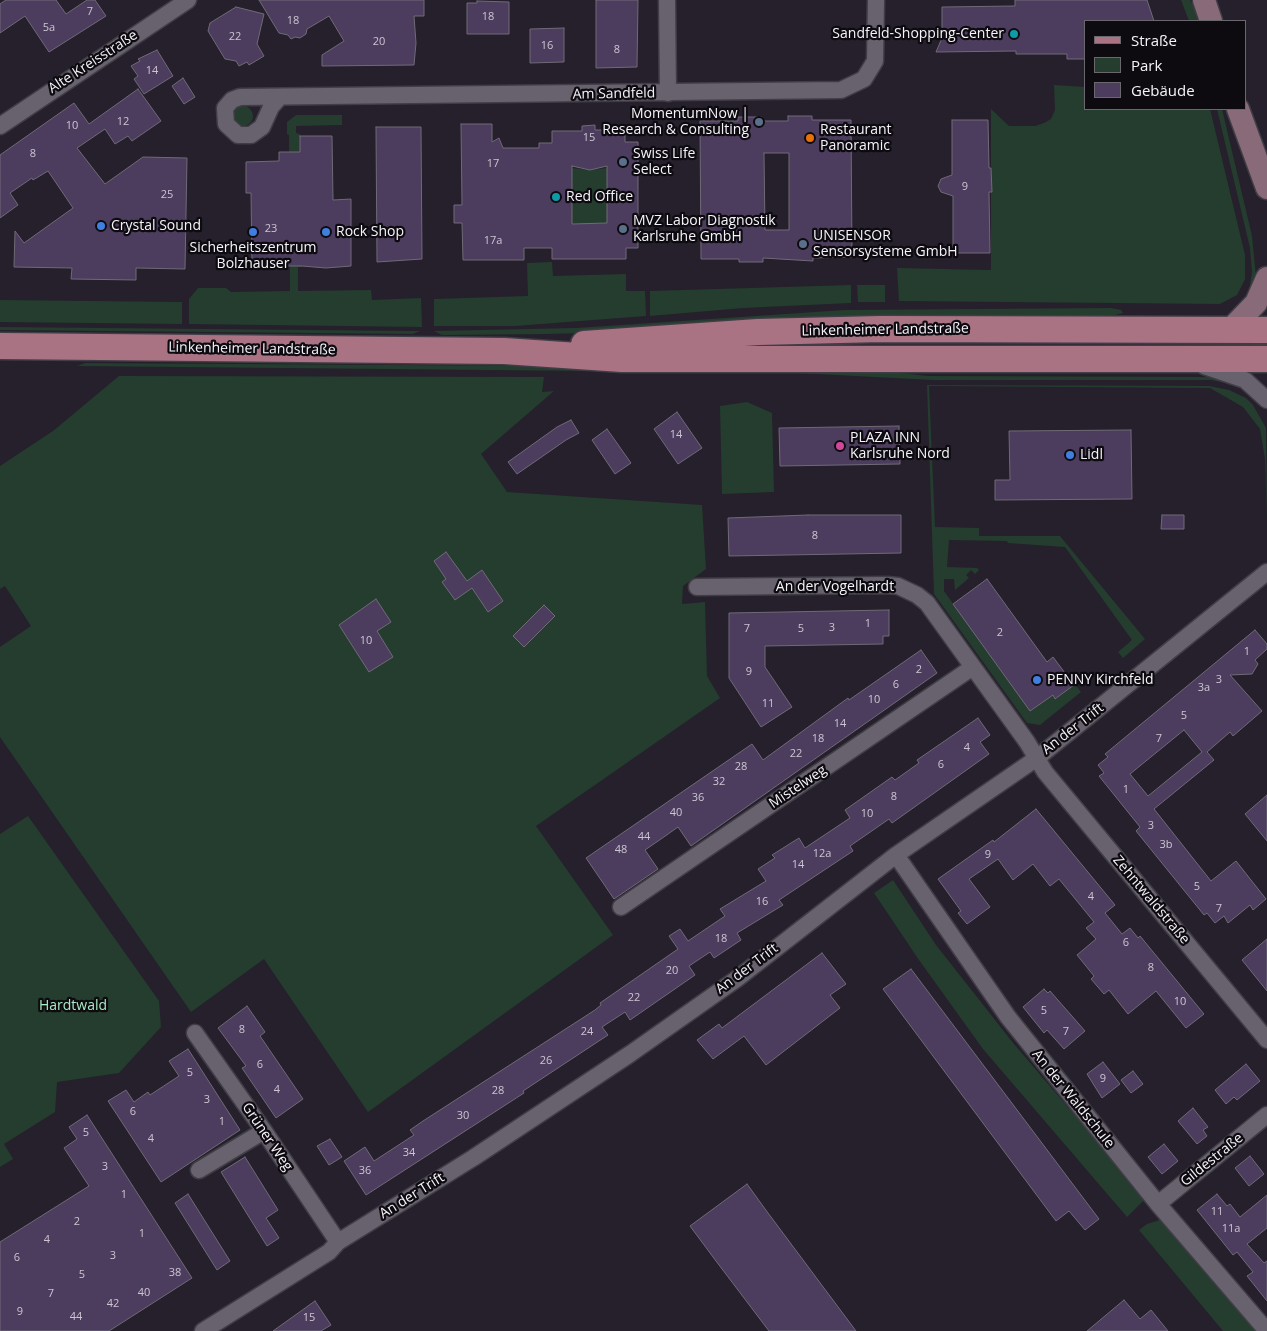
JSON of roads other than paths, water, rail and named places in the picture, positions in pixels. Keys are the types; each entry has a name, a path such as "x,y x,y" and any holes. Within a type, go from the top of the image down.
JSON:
{"main road":[{"name":"Linkenheimer Landstraße","path":"504,351 622,340 758,332 1035,328 1267,330"},
{"name":"Linkenheimer Landstraße","path":"0,346 504,351 622,359 1267,359"}],"street":[{"name":"Alte Kreisstraße","path":"0,126 188,0"},
{"path":"667,0 668,93"},
{"name":"Am Sandfeld","path":"279,98 830,91 851,86 864,79 875,61 876,0"},
{"path":"1204,0 1211,20"},
{"path":"1238,110 1267,188"},
{"path":"1230,330 1256,303 1267,278"},
{"name":"Linkenheimer Landstraße","path":"1175,358 1245,380 1267,400"},
{"name":"An der Trift","path":"203,1331 329,1252 338,1242 473,1158 630,1054 738,978 896,855 1037,758 1267,572"},
{"name":"An der Vogelhardt","path":"697,587 898,586 917,594 927,603 1037,758"},
{"name":"Mistelweg","path":"621,907 973,667"},
{"name":"Zehntwaldstraße","path":"1037,758 1051,780 1267,1040"},
{"name":"An der Waldschule","path":"896,855 1008,1017 1158,1204 1267,1331"},
{"name":"Grüner Weg","path":"195,1033 264,1131 338,1242"},
{"name":"Gildestraße","path":"1158,1204 1267,1115"},
{"path":"199,1170 264,1131"}],"place":[{"name":"Sandfeld-Shopping-Center","path":"1014,34"},
{"name":"MomentumNow | Research & Consulting","path":"759,122"},
{"name":"Restaurant Panoramic","path":"810,138"},
{"name":"Swiss Life Select","path":"623,162"},
{"name":"Red Office","path":"556,197"},
{"name":"Crystal Sound","path":"101,226"},
{"name":"MVZ Labor Diagnostik Karlsruhe GmbH","path":"623,229"},
{"name":"Sicherheitszentrum Bolzhauser","path":"253,232"},
{"name":"Rock Shop","path":"326,232"},
{"name":"UNISENSOR Sensorsysteme GmbH","path":"803,244"},
{"name":"PLAZA INN Karlsruhe Nord","path":"840,446"},
{"name":"Lidl","path":"1070,455"},
{"name":"PENNY Kirchfeld","path":"1037,680"}],"park label":[{"name":"Hardtwald","path":"73,1006"}]}
